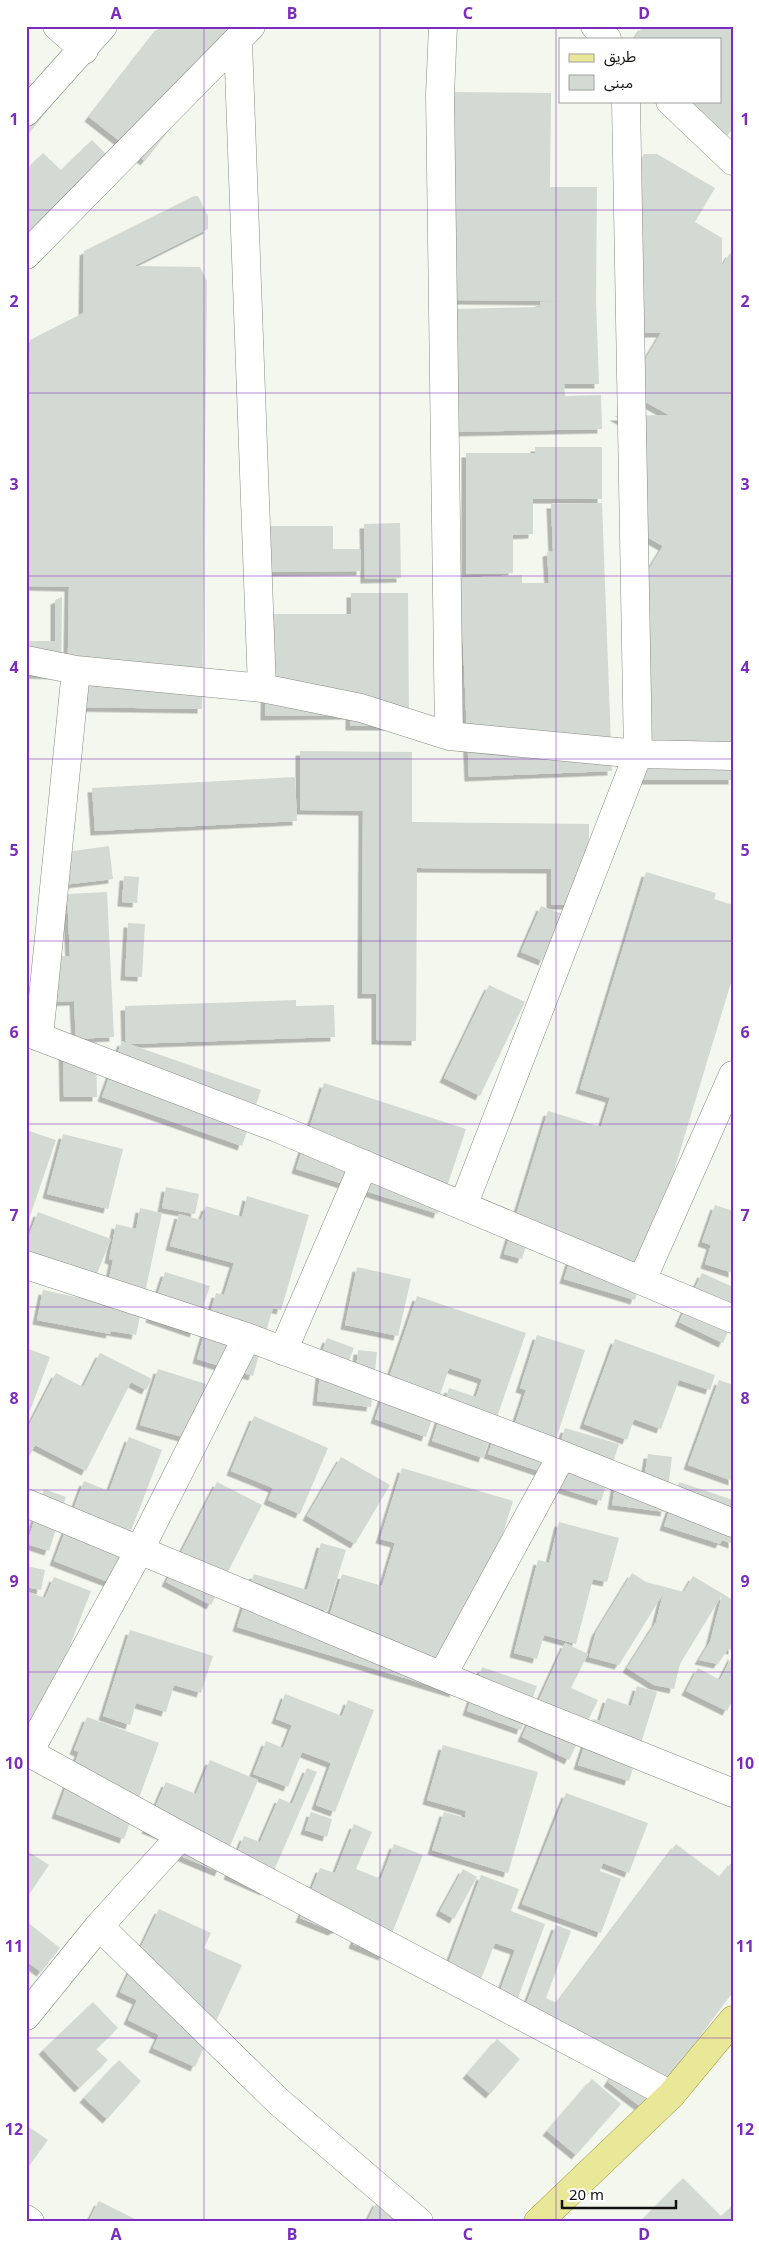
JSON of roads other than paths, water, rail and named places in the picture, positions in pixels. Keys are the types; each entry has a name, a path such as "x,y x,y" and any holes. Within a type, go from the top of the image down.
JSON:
{"main road":[{"path":"538,2222 671,2095 733,2020"}],"street":[{"path":"57,26 84,50"},
{"path":"26,112 84,50 103,26"},
{"path":"443,26 440,95 449,736"},
{"path":"595,26 606,38"},
{"path":"244,34 262,688"},
{"path":"26,255 244,34"},
{"path":"464,1206 638,754 626,102"},
{"path":"671,102 733,161"},
{"path":"26,660 76,670 262,688 361,708 449,736 638,754 733,756"},
{"path":"76,670 32,1035 278,1128 733,1319"},
{"path":"642,1280 723,1119 733,1076"},
{"path":"283,1351 364,1164"},
{"path":"26,1265 247,1337 562,1455 733,1522"},
{"path":"247,1337 139,1550 28,1751 181,1836 671,2095"},
{"path":"442,1676 562,1455"},
{"path":"26,1503 442,1676 733,1794"},
{"path":"26,2016 99,1926 181,1836"},
{"path":"99,1926 279,2102 419,2222"},
{"path":"26,2219 30,2222"}]}
